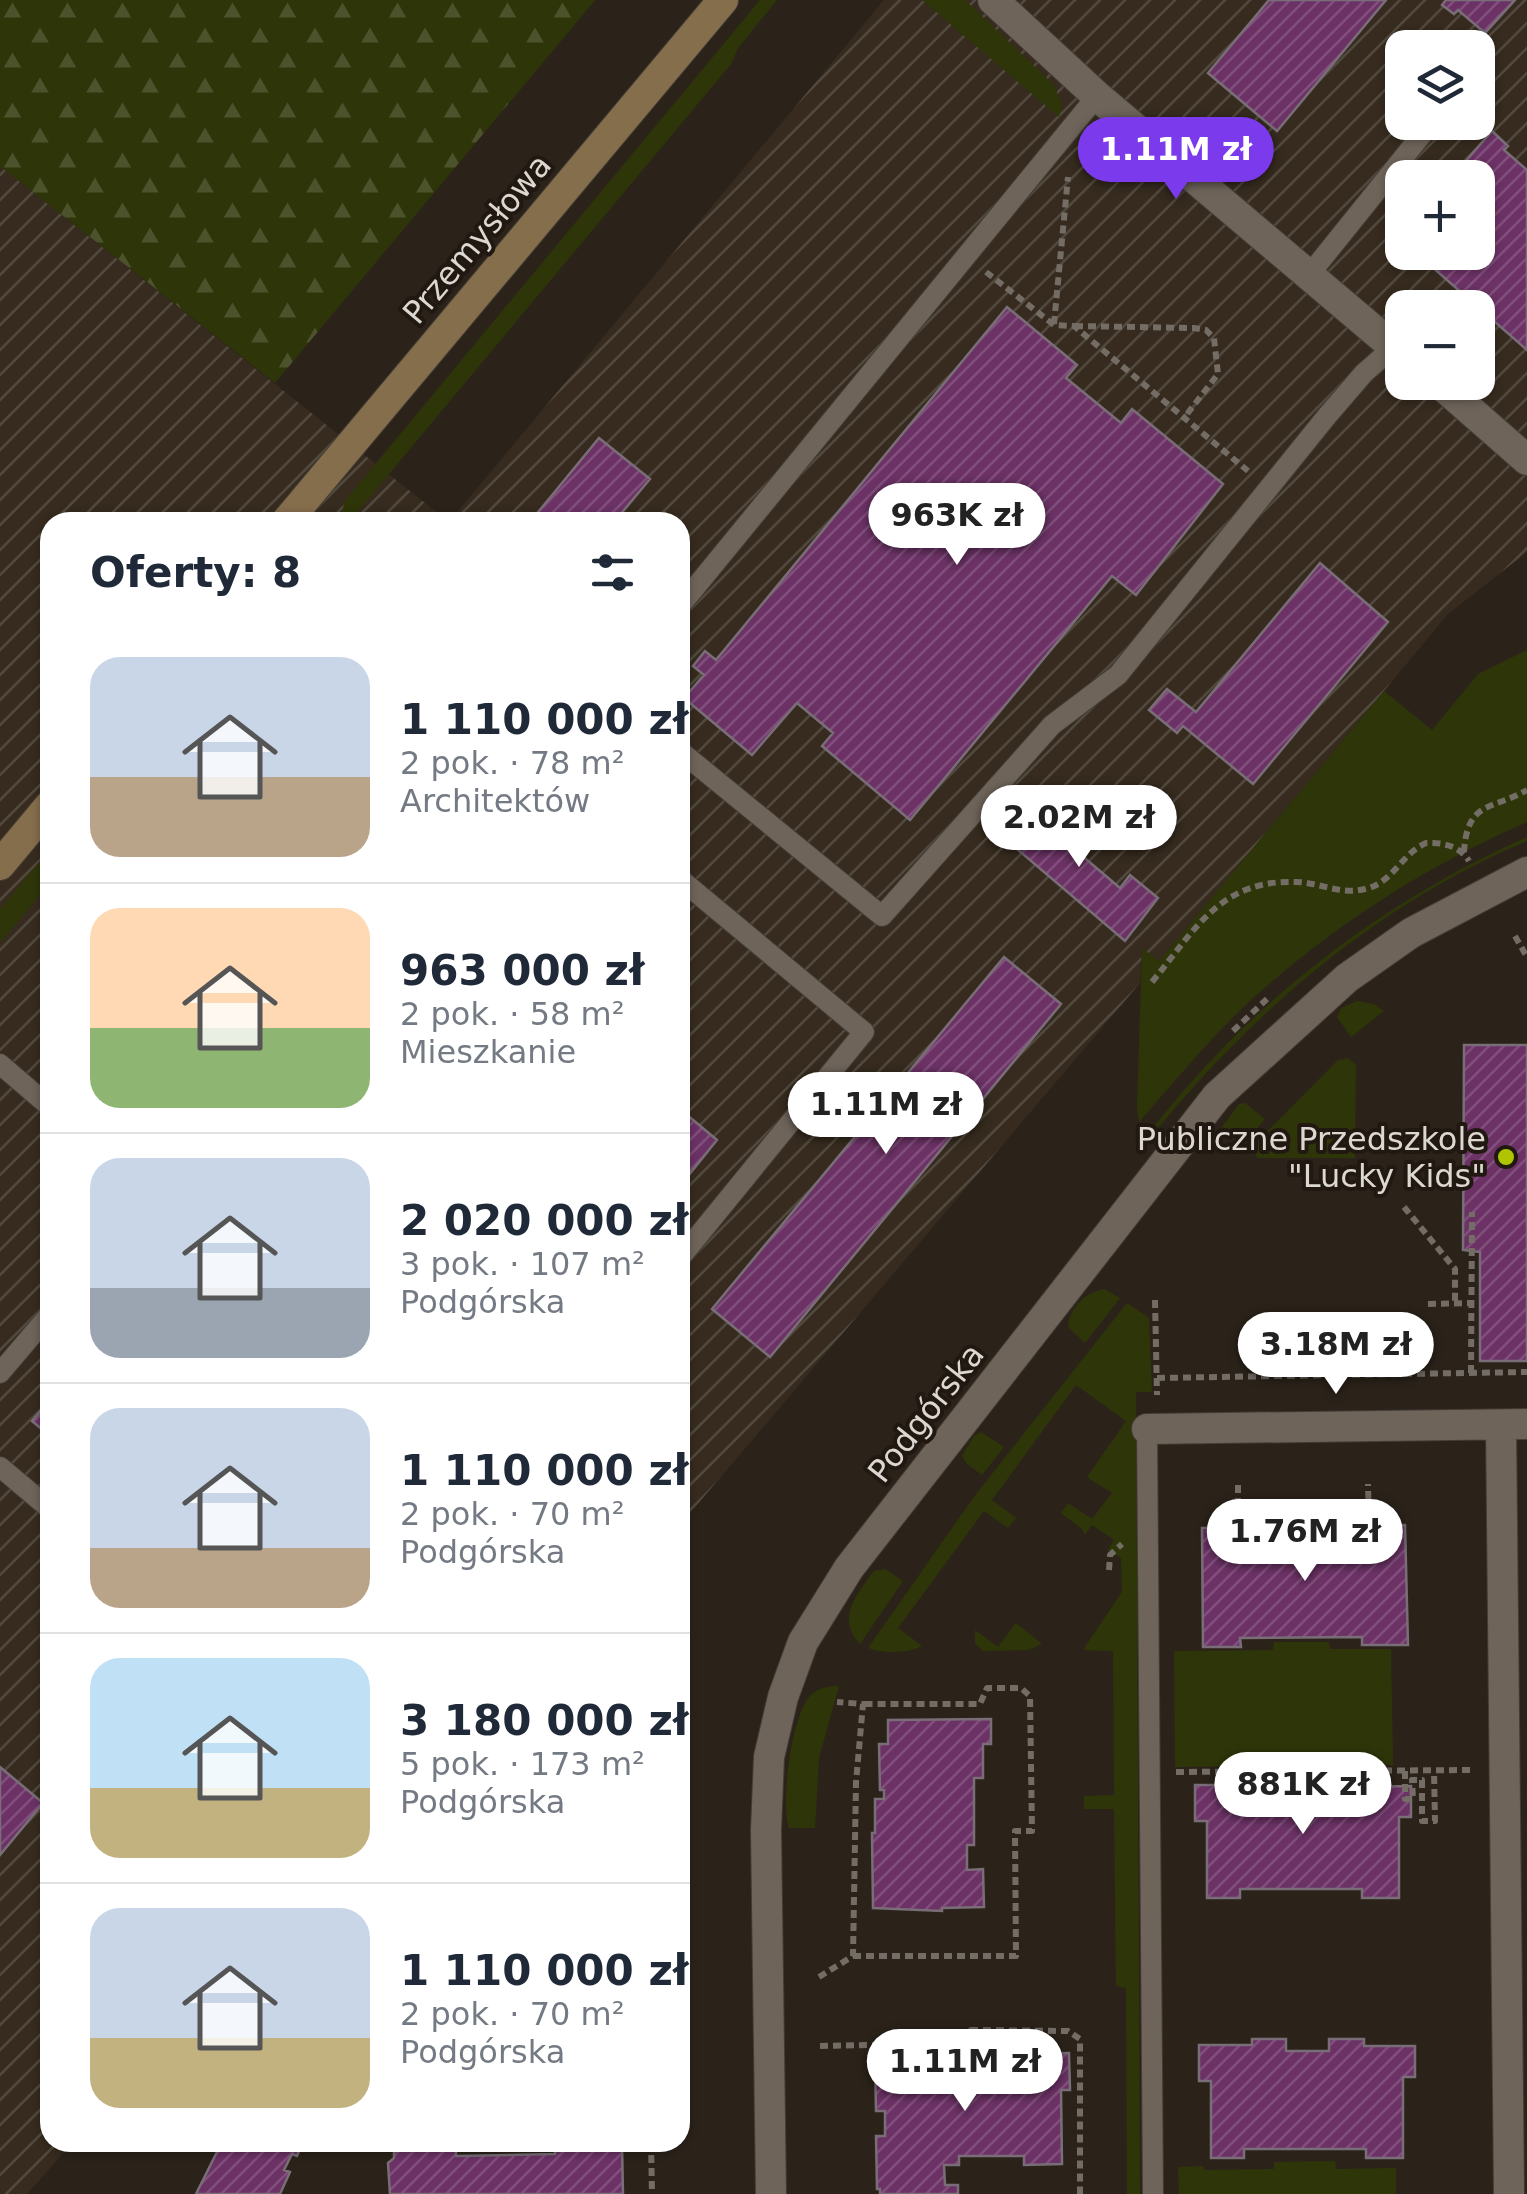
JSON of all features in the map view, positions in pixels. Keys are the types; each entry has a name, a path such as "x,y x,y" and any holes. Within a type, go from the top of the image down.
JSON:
{"street":[{"name":"Przemysłowa","path":"294,512 723,0"},
{"path":"997,1 1096,96 1385,339"},
{"path":"1459,400 1527,460"},
{"path":"0,865 40,817"},
{"name":"Podgórska","path":"771,2194 766,1867 769,1757 783,1698 803,1642 849,1568 1217,1096 1347,978 1411,933 1527,872"},
{"path":"1148,1429 1514,1424 1504,1770 1509,2194"}],"lane":[{"path":"690,594 1096,96"},
{"path":"1310,275 1418,140"},
{"path":"690,759 882,916 1052,724 1118,674 1364,373 1385,359"},
{"path":"690,887 864,1032 690,1246"},
{"path":"0,1064 40,1098"},
{"path":"0,1373 40,1326"},
{"path":"1148,1429 1153,2194"},
{"path":"0,1467 40,1501"}],"path":[{"path":"1054,326 1069,173 1066,131"},
{"path":"965,256 1054,326 1194,328 1211,334 1218,374 1184,418"},
{"path":"1074,326 1270,488"},
{"path":"1464,852 1468,827 1480,809 1527,790"},
{"path":"1152,982 1214,908 1251,886 1300,882 1350,892 1376,886 1426,843 1446,844 1464,852 1469,860"},
{"path":"1516,936 1527,957"},
{"path":"1404,1207 1454,1269 1455,1304"},
{"path":"1471,1373 1472,1212"},
{"path":"1155,1300 1157,1378 1527,1372"},
{"path":"1428,1304 1471,1304"},
{"path":"1238,1485 1238,1523 1212,1523 1212,1530 1389,1529 1389,1521 1368,1521 1368,1484"},
{"path":"1300,1529 1300,1521 1253,1522 1253,1512 1368,1511"},
{"path":"819,1976 854,1956 1016,1956 1015,1831 1032,1831 1030,1696 1021,1688 988,1688 980,1704 837,1702"},
{"path":"854,1956 856,1782 862,1704"},
{"path":"1405,1770 1405,1800 1413,1800 1412,1780 1422,1780 1422,1821 1435,1821 1434,1770"},
{"path":"1166,1772 1504,1770"},
{"path":"820,2046 960,2043 971,2030 1068,2031 1080,2040 1080,2194"},
{"path":"651,2152 652,2194"}],"shaded area":[{"path":"884,0 1527,0 1527,552 1448,614 1159,961 1142,949 1140,983 690,1513 690,512 457,512"},
{"path":"0,166 436,512 40,512 40,2152 64,2152 27,2194 0,2194"}],"green space":[{"path":"0,0 595,0 275,383 0,166"},
{"path":"760,0 777,0 738,48 731,64 357,512 342,512 353,491"},
{"path":"922,0 965,0 1054,85 1062,105 1059,117"},
{"path":"1527,650 1527,822 1417,878 1315,946 1237,1013 1139,1122 1142,948 1159,961 1384,691 1432,730 1478,674"},
{"path":"1527,837 1527,841 1417,898 1317,968 1227,1051 1145,1144 1142,1142 1223,1048 1315,965 1416,895"},
{"path":"40,861 40,895 0,943 0,909"},
{"path":"1357,1001 1374,1004 1384,1011 1351,1037 1337,1017 1341,1008"},
{"path":"1348,1058 1356,1065 1355,1158 1257,1158 1252,1147 1338,1060"},
{"path":"1245,1103 1265,1119 1241,1146 1224,1132 1223,1126 1239,1104"},
{"path":"1104,1289 1120,1298 1085,1343 1068,1327 1069,1320 1080,1302"},
{"path":"1127,1303 1149,1318 1152,1392 1136,1392 1140,2194 1127,2194 1126,1988 1116,1986 1114,1809 1084,1809 1084,1796 1114,1795 1113,1651 1083,1650 1122,1592 1121,1558 1108,1550 1114,1540 1092,1525 1085,1535 1061,1513 1068,1503 1092,1519 1112,1493 1087,1477 1126,1421 1076,1385 992,1500 1016,1518 1008,1528 984,1511 898,1628 922,1646 896,1652 868,1648 973,1498"},
{"path":"981,1432 1004,1447 982,1475 962,1456 974,1436"},
{"path":"885,1569 903,1581 860,1644 849,1625 852,1606 874,1571"},
{"path":"1016,1623 1042,1644 1028,1650 983,1651 975,1643 975,1630 998,1647"},
{"path":"1274,1642 1329,1642 1330,1649 1391,1649 1393,1765 1175,1767 1174,1651 1273,1650"},
{"path":"839,1686 819,1758 815,1828 789,1828 787,1780 798,1721 813,1693"},
{"path":"1335,2161 1336,2169 1396,2168 1396,2194 1179,2194 1178,2167 1274,2169 1274,2162"}],"building":[{"path":"1269,0 1386,0 1277,131 1208,73"},
{"path":"1446,0 1515,0 1488,30 1481,30 1458,10 1454,14 1442,5"},
{"path":"1495,134 1508,146 1504,150 1527,170 1527,350 1495,322 1495,290 1458,290 1436,270 1495,270 1495,160 1467,160 1484,140 1495,140"},
{"path":"1007,307 1077,365 1066,378 1121,423 1132,409 1223,484 1136,595 1112,576 910,820 822,746 833,733 797,703 752,755 690,703 690,691 704,675 693,666 705,651 716,660"},
{"path":"599,438 650,479 622,512 538,512"},
{"path":"1320,563 1388,622 1253,784 1183,726 1177,733 1149,710 1167,689 1196,712"},
{"path":"1038,797 1078,830 1067,843 1120,888 1130,875 1158,898 1125,941 1004,838"},
{"path":"1004,957 1061,1004 770,1357 712,1309"},
{"path":"1464,1045 1527,1045 1527,1361 1480,1361 1480,1252 1463,1250"},
{"path":"690,1117 717,1140 690,1174"},
{"path":"40,1411 40,1428 32,1421"},
{"path":"1405,1525 1408,1645 1362,1645 1362,1637 1240,1638 1241,1647 1203,1647 1202,1528"},
{"path":"991,1719 991,1744 983,1744 983,1778 974,1778 974,1845 967,1845 967,1870 983,1869 984,1907 942,1911 873,1908 875,1799 884,1799 884,1790 880,1790 879,1744 888,1744 888,1720"},
{"path":"0,1767 40,1800 40,1807 0,1855"},
{"path":"1248,1779 1283,1779 1283,1791 1326,1791 1326,1780 1360,1780 1360,1787 1411,1786 1411,1817 1399,1817 1399,1898 1362,1898 1362,1889 1240,1889 1240,1898 1207,1898 1207,1821 1195,1821 1195,1785 1248,1785"},
{"path":"1252,2039 1286,2039 1286,2051 1329,2051 1329,2039 1364,2039 1364,2046 1415,2046 1415,2077 1403,2077 1403,2158 1366,2158 1366,2149 1244,2149 1244,2158 1211,2158 1211,2081 1199,2081 1199,2045 1252,2045"},
{"path":"948,2048 984,2048 984,2061 993,2061 993,2054 1069,2053 1070,2090 1061,2090 1062,2164 1024,2165 1024,2156 959,2156 959,2165 944,2165 945,2185 958,2185 958,2194 880,2194 876,2136 885,2136 885,2111 876,2111 875,2056 948,2055"},
{"path":"217,2152 299,2152 297,2156 292,2154 284,2170 290,2172 280,2194 196,2194"},
{"path":"394,2152 456,2152 456,2156 622,2152 623,2194 390,2194 388,2163"}],"place":[{"name":"Publiczne Przedszkole \"Lucky Kids\"","path":"1506,1157"}]}
